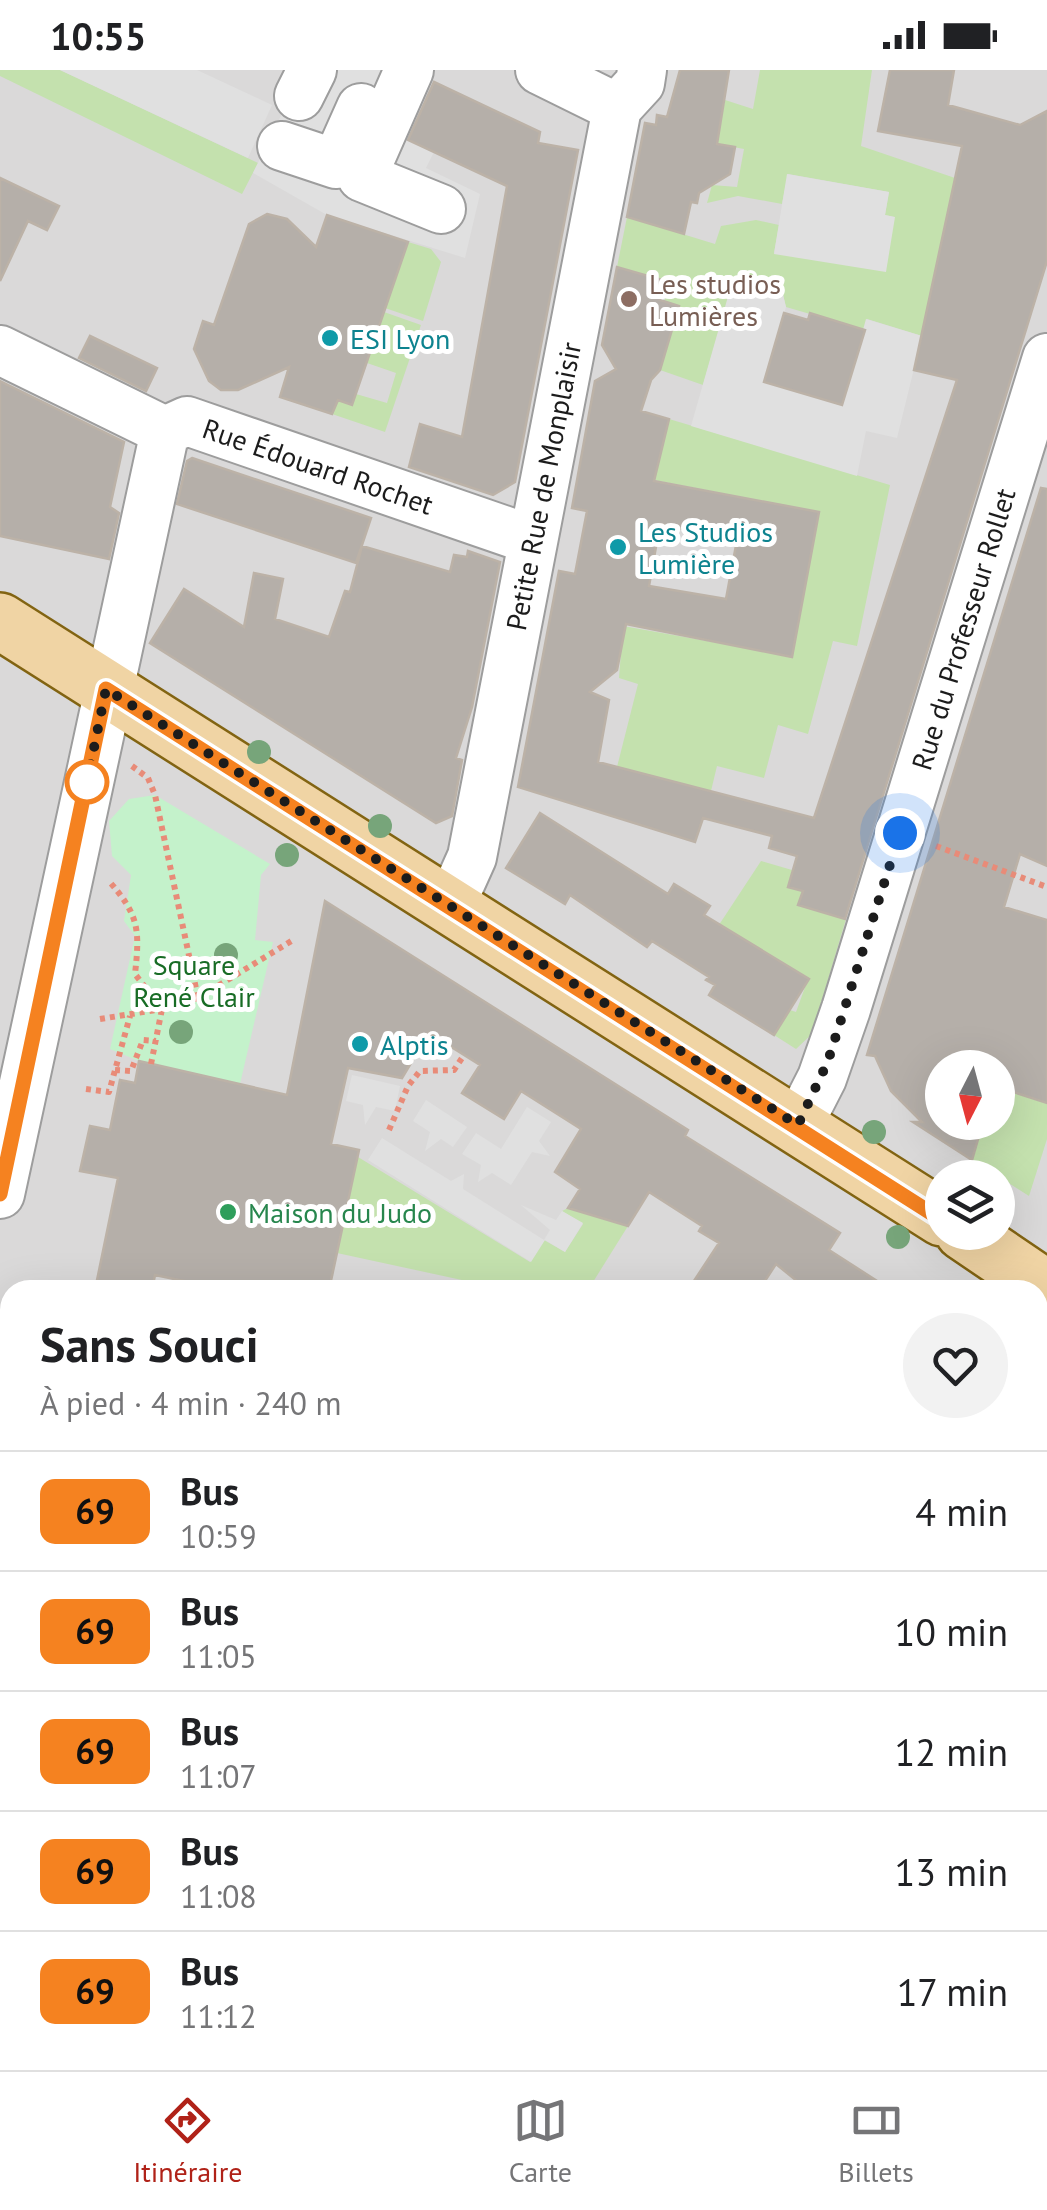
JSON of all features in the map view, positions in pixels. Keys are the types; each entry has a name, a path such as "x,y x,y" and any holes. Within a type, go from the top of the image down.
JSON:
{"main road":[{"path":"0,621 101,714 450,906 925,1207"},
{"path":"972,1250 994,1280"},
{"path":"989,1250 1033,1280"}],"street":[{"path":"540,70 630,89"},
{"path":"282,146 336,164 353,84"},
{"path":"353,84 362,177 441,208"},
{"name":"Petite Rue de Monplaisir","path":"450,906 472,858 532,540 630,89"},
{"name":"Rue Édouard Rochet","path":"0,350 164,431 187,422 532,540"},
{"name":"Rue du Professeur Rollet","path":"798,1125 828,1061 1047,358"},
{"path":"0,1194 164,431"},
{"path":"1014,1250 1047,1264"}],"path":[{"path":"101,714 148,778 156,796 198,998"},
{"path":"900,833 1047,887"},
{"path":"73,842 128,902 140,930 136,974 162,1009 151,1064"},
{"path":"100,1019 130,1016 198,998 293,940"},
{"path":"86,1088 109,1092 130,1016"},
{"path":"115,1070 131,1071 143,1040 156,1041"},
{"path":"389,1130 408,1086 420,1071 454,1070 464,1055"}],"shaded area":[{"path":"0,70 1047,70 1047,1280 0,1280"},
{"path":"60,70 197,70 272,105 248,158"},
{"path":"320,70 414,70 401,136 434,152 426,168 480,194 465,258 327,215 253,173 289,99"},
{"path":"787,174 889,192 885,215 895,217 886,272 774,254"},
{"path":"733,279 783,295 786,307 765,382 842,405 866,319 922,336 897,438 866,431 857,476 691,426"},
{"path":"352,1075 400,1086 395,1111 376,1107 365,1125 363,1105 346,1101"},
{"path":"426,1100 467,1127 453,1147 441,1139 425,1151 430,1132 413,1121"},
{"path":"527,1107 551,1122 539,1141 550,1156 532,1152 511,1185 492,1173 478,1182 481,1165 462,1154 476,1133 501,1149"},
{"path":"382,1138 451,1181 464,1174 463,1189 544,1240 550,1230 521,1205 556,1220 562,1211 583,1223 565,1252 545,1240 531,1262 368,1160"}],"green space":[{"path":"0,70 60,70 258,163 242,194 0,76"},
{"path":"760,70 872,70 861,146 955,178 922,336 867,319 865,330 786,307 783,294 734,279 703,385 660,370 666,281 617,267 627,217 715,244 721,226 756,220 779,225 774,253 894,217 885,215 889,192 788,174 782,204 738,196 707,203 712,185 737,187 744,149 717,144 725,100 753,109"},
{"path":"408,242 431,249 441,262 423,321 385,308"},
{"path":"384,312 421,325 385,432 332,414 337,400 352,405 356,394 387,403 396,373 367,363"},
{"path":"669,419 890,485 857,646 833,641 808,734 778,725 764,778 717,766 711,791 617,767 638,684 619,678 623,626 791,656 819,512 654,480"},
{"name":"Square René Clair","path":"155,795 270,864 261,875 255,940 273,942 240,1084 139,1061 110,1049 135,936 124,921 131,875 112,856 109,821 129,799"},
{"path":"761,861 792,870 788,887 802,891 799,906 846,919 812,1034 796,1049 774,1035 790,1010 796,1012 808,979 789,966 782,977 748,956 754,945 736,934 711,937"},
{"path":"1015,1082 1047,1103 1047,1139 1029,1196 1015,1187 1015,1160 971,1159 977,1140 1015,1140"},
{"path":"358,1157 530,1262 544,1240 565,1252 583,1224 562,1211 568,1208 628,1226 594,1280 462,1280 337,1253"}],"building":[{"path":"680,70 729,70 717,144 735,147 730,174 699,193 697,203 691,202 684,234 627,217 645,123 656,125 657,115 667,117"},
{"path":"890,70 954,70 948,105 1020,125 1047,111 1047,261 845,919 798,905 803,891 788,887 797,856 769,848 772,836 703,818 695,842 518,787 559,571 575,574 587,511 572,508 595,381 616,369 602,345 617,267 666,281 660,300 679,306 660,370 651,380 641,411 669,419 654,481 819,512 792,657 626,624 617,670 590,692 609,700 598,762 814,818 957,380 914,370 962,146 878,131","holes":["660,524 737,540 726,599 649,586"]},
{"path":"434,82 540,132 538,143 578,150 515,482 493,495 409,467 420,424 462,437 507,186 408,140"},
{"path":"0,178 59,206 47,230 28,221 0,281"},
{"path":"267,214 287,219 316,247 327,215 408,242 352,405 338,400 332,414 280,397 289,367 238,390 221,390 209,381 194,349 203,321 214,325 249,224"},
{"path":"784,313 808,320 810,313 865,330 842,405 764,382"},
{"path":"90,336 157,368 146,391 79,358"},
{"path":"0,381 124,442 110,507 119,513 109,559 0,536"},
{"path":"192,458 371,518 356,563 177,504 187,461"},
{"path":"1041,488 1047,489 1047,866 1020,854 1004,907 1047,920 1047,1103 1015,1093 1015,1050 925,1050 925,1130 913,1122 922,1122 891,1091 875,1056 867,1055"},
{"path":"362,546 450,572 454,555 467,557 468,551 500,562 472,707 456,758 462,760 452,816 436,823 150,643 184,589 244,627 254,573 283,579 275,619 329,637 345,591 350,592"},
{"path":"540,813 668,894 674,884 710,906 704,915 809,979 774,1035 709,995 715,985 706,980 709,977 652,941 647,947 570,895 565,904 506,868"},
{"path":"325,901 688,1130 685,1136 840,1233 829,1250 876,1280 796,1280 776,1264 766,1280 695,1280 719,1243 699,1231 702,1226 649,1192 628,1226 568,1208 580,1189 555,1172 581,1129 521,1091 504,1119 462,1093 480,1065 429,1033 402,1078 348,1068 331,1144 359,1150 331,1280 179,1280 155,1275 154,1280 97,1280 118,1178 80,1171 90,1126 110,1130 120,1080 135,1083 139,1061 287,1095"},
{"path":"941,1140 978,1140 972,1160"}],"bus line":[{"name":"69","path":"0,1194 106,689 925,1207"}],"place":[{"name":"Les studios Lumières","path":"629,299"},
{"name":"ESI Lyon","path":"330,338"},
{"name":"Les Studios Lumière","path":"618,547"},
{"name":"Alptis","path":"360,1044"},
{"name":"Maison du Judo","path":"228,1212"}],"route":[{"path":"87,782 106,689 798,1125 828,1061 900,833"}]}
